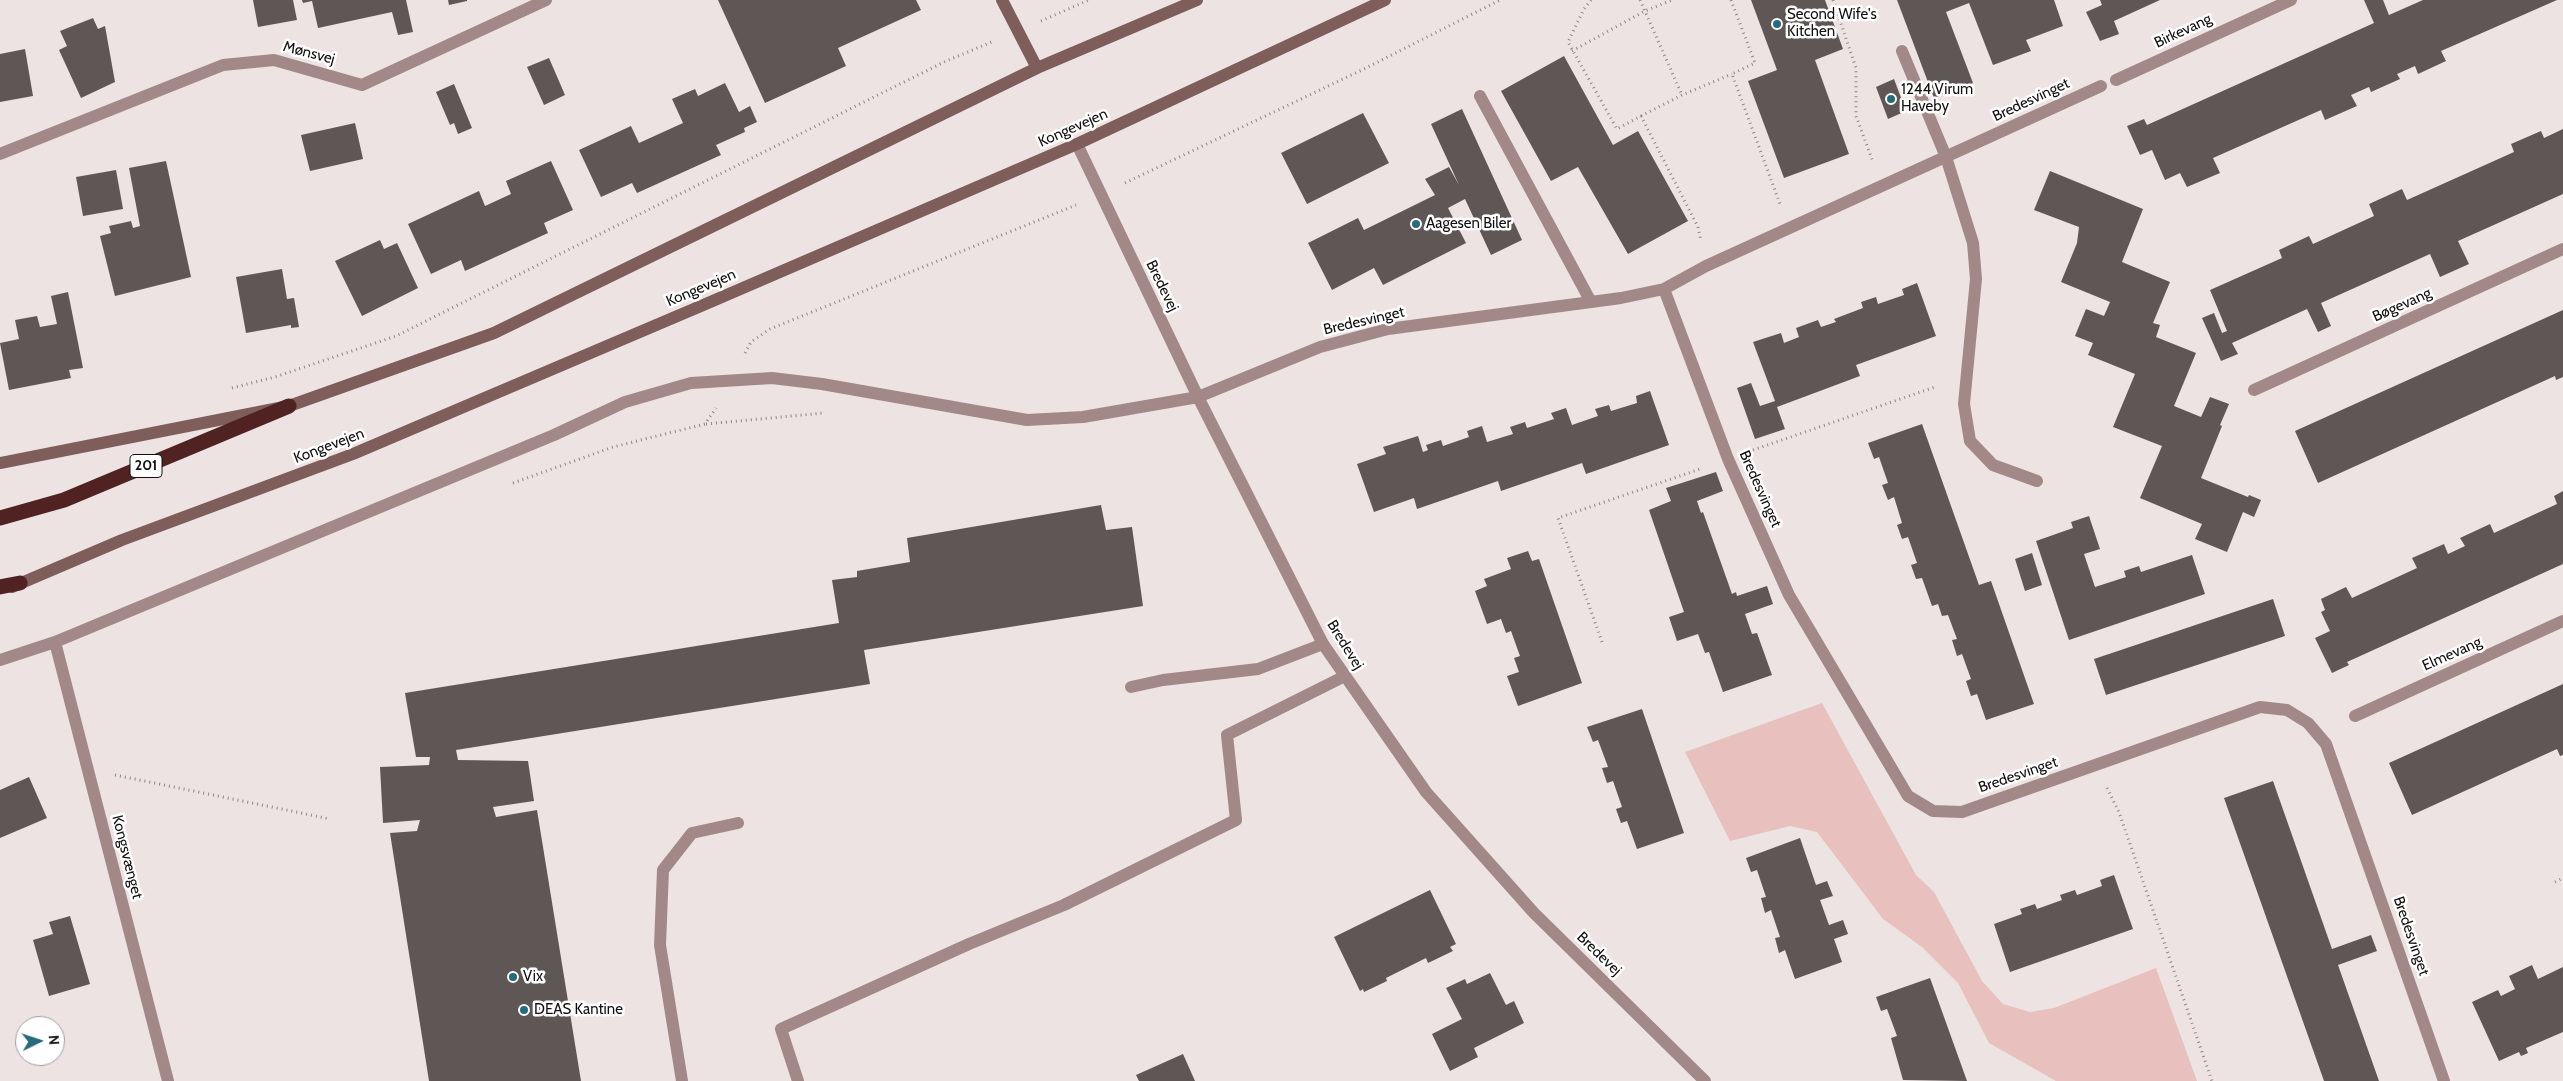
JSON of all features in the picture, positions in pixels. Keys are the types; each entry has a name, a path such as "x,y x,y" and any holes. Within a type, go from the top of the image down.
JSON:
{"highway":[{"name":"201","path":"0,518 64,500 289,406"},
{"path":"0,587 20,583"}],"main road":[{"path":"1002,0 1037,68"},
{"name":"201","path":"0,463 289,406 494,332 1037,68 1197,0"},
{"name":"Kongevejen","path":"0,591 122,540 353,454 1078,144 1386,0"}],"street":[{"name":"Mønsvej","path":"0,154 223,65 274,60 362,85 546,0"},
{"name":"Birkevang","path":"2116,80 2291,0"},
{"path":"1902,51 1946,157 1973,243 1976,279 1964,404 1970,441 1993,465 2037,480"},
{"name":"Bredesvinget","path":"1198,397 1320,347 1388,329 1591,302 1664,288 1706,266 2101,86"},
{"path":"1480,96 1591,302"},
{"name":"Bredevej","path":"1078,144 1100,195 1198,397 1323,644 1426,792 1534,913 1705,1081"},
{"name":"Bøgevang","path":"2254,390 2563,249"},
{"name":"Bredesvinget","path":"1664,288 1728,459 1789,595 1908,796 1933,811 1962,812 2260,707 2287,710 2308,723 2326,744 2444,1081"},
{"path":"0,660 55,642 554,435 625,402 691,383 772,378 822,384 1027,420 1083,417 1198,397"},
{"name":"Elmevang","path":"2355,716 2563,621"},
{"name":"Kongsvænget","path":"55,642 168,1081"},
{"path":"1131,687 1163,680 1258,669 1323,644"},
{"path":"798,1081 781,1029 969,944 1064,904 1156,857 1236,820 1226,735 1345,676"},
{"path":"682,1081 660,945 662,870 692,833 738,823"}],"path":[{"path":"227,389 274,377 396,336 944,62 1089,0"},
{"path":"1100,195 1366,68 1500,0"},
{"path":"1591,0 1584,9 1568,42 1617,129 1682,95 1755,63 1731,0"},
{"path":"1640,0 1682,95"},
{"path":"1572,51 1645,12 1672,0"},
{"path":"1833,0 1856,68 1856,116 1882,186"},
{"path":"1732,74 1775,193 1791,227"},
{"path":"1641,116 1698,227 1706,266"},
{"path":"1602,642 1558,518 1934,387"},
{"path":"706,424 834,412"},
{"path":"2095,766 2119,812 2212,1081"},
{"path":"88,769 330,819"},
{"path":"2555,882 2563,878"}],"shaded area":[{"path":"1822,703 1916,875 1934,892 1982,981 2003,1004 2030,1012 2054,1008 2156,968 2197,1081 2056,1081 1989,1043 1958,983 1922,947 1883,919 1817,832 1790,826 1730,841 1685,752"}],"building":[{"path":"253,0 293,0 297,20 258,27"},
{"path":"302,0 406,0 413,32 398,35 392,12 318,28 312,1 303,3"},
{"path":"448,0 467,0 467,1 449,5"},
{"path":"718,0 916,0 921,10 838,48 846,66 765,103"},
{"path":"1751,0 1825,0 1843,49 1815,60 1849,154 1784,178 1748,81 1777,70"},
{"path":"1897,0 2054,0 2063,26 2026,40 2031,51 1993,65 1969,3 1946,12 1973,83 1934,98"},
{"path":"2100,0 2160,0 2114,21 2119,34 2100,41 2086,12 2102,5"},
{"path":"2364,0 2383,0 2389,15 2423,0 2557,0 2441,51 2446,61 2418,74 2415,66 2397,74 2400,79 2371,92 2369,87 2351,95 2357,106 2325,120 2321,110 2213,158 2220,173 2187,187 2180,173 2165,180 2152,150 2140,155 2127,126 2144,119 2147,125 2374,23"},
{"path":"93,18 98,29 105,26 115,82 81,98 59,50 67,46 60,31"},
{"path":"25,49 33,96 0,102 0,54"},
{"path":"1564,56 1613,145 1638,131 1688,221 1628,254 1578,167 1551,181 1501,91"},
{"path":"549,58 565,95 544,105 527,67"},
{"name":"1244 Virum Haveby","path":"1894,79 1906,111 1888,119 1876,87"},
{"path":"725,83 739,112 750,106 757,122 744,128 745,132 716,145 721,155 637,193 632,183 601,197 579,150 631,126 639,143 683,123 672,99 695,89 698,96"},
{"path":"454,84 472,128 458,134 454,123 450,125 436,92"},
{"name":"Aagesen Biler","path":"1462,109 1522,240 1491,255 1465,199 1448,208 1466,243 1383,285 1374,268 1332,290 1308,243 1358,218 1364,230 1435,195 1425,179 1449,167 1459,185 1431,124"},
{"path":"1363,113 1389,163 1307,204 1281,153"},
{"path":"355,123 363,159 310,171 301,135"},
{"path":"2563,129 2563,194 2458,241 2469,264 2440,277 2430,254 2321,303 2331,326 2318,332 2307,309 2232,343 2238,354 2221,361 2202,318 2214,313 2222,333 2227,331 2210,290 2282,258 2279,250 2309,236 2313,244 2374,216 2369,204 2402,189 2407,200 2514,152 2511,144 2541,131 2544,138"},
{"path":"166,161 191,277 115,296 100,236 111,233 109,226 131,221 133,228 140,226 129,168"},
{"path":"551,161 573,210 544,223 548,233 465,271 461,260 431,274 408,224 479,191 485,206 511,194 506,181"},
{"path":"116,170 123,209 83,216 76,177"},
{"path":"2050,171 2143,209 2122,262 2170,282 2153,323 2160,325 2156,337 2196,353 2174,406 2201,417 2210,397 2229,404 2201,478 2248,497 2249,495 2261,500 2254,517 2243,512 2227,552 2195,539 2202,524 2140,498 2162,446 2113,427 2135,374 2088,355 2093,343 2075,336 2086,309 2104,316 2110,302 2061,282 2077,243 2079,227 2034,210"},
{"path":"380,240 384,249 397,243 418,288 362,316 335,261"},
{"path":"282,269 287,299 294,298 299,327 291,328 291,325 246,333 236,277"},
{"path":"1917,283 1936,336 1856,365 1860,376 1777,407 1785,429 1755,439 1737,388 1751,383 1760,406 1775,401 1753,342 1781,333 1784,343 1799,337 1796,328 1818,320 1821,327 1836,322 1834,319 1863,308 1861,302 1876,297 1878,304 1904,295 1902,289"},
{"path":"68,292 83,368 69,370 71,378 9,390 0,343 19,339 15,320 37,316 40,327 57,324 51,296"},
{"path":"2563,310 2563,377 2556,380 2555,376 2318,483 2295,431"},
{"path":"1650,391 1669,445 1586,474 1582,463 1501,491 1498,481 1417,509 1414,498 1374,512 1357,464 1386,454 1383,447 1418,436 1423,452 1428,450 1426,445 1441,440 1443,446 1469,437 1467,431 1482,426 1487,442 1513,434 1510,427 1525,422 1527,428 1554,419 1551,413 1566,408 1572,425 1598,416 1595,409 1609,405 1611,411 1637,403 1636,396"},
{"path":"1922,424 1979,585 1991,581 2034,704 1986,720 1977,694 1971,696 1966,681 1971,679 1962,654 1957,656 1952,640 1957,639 1948,615 1942,616 1938,604 1932,606 1922,578 1916,579 1911,565 1917,563 1908,537 1902,539 1897,525 1902,523 1894,497 1888,500 1882,485 1888,483 1879,457 1874,459 1868,443"},
{"path":"1716,472 1723,491 1697,501 1701,513 1703,512 1732,594 1736,592 1737,596 1767,586 1773,604 1745,614 1752,634 1757,633 1772,675 1723,692 1709,652 1705,653 1698,634 1677,641 1669,617 1684,612 1649,510 1671,501 1666,488"},
{"path":"2563,491 2563,564 2347,662 2349,665 2332,673 2315,638 2330,631 2321,612 2325,610 2321,599 2346,587 2352,598 2417,568 2412,558 2444,544 2448,554 2465,546 2460,538 2490,524 2494,533 2557,504 2554,496"},
{"path":"1101,505 1106,530 1132,527 1143,606 864,650 870,684 456,750 458,760 528,761 534,801 493,807 496,817 537,810 581,1081 429,1081 390,833 417,831 420,820 383,823 380,767 429,765 430,757 416,757 405,693 839,623 832,580 857,577 857,571 910,562 907,538"},
{"path":"2089,516 2100,549 2084,554 2095,587 2126,577 2124,571 2139,566 2141,572 2192,555 2205,594 2069,640 2036,541 2073,528 2071,522"},
{"path":"1528,551 1532,561 1539,559 1582,683 1518,706 1507,676 1519,672 1514,658 1520,656 1511,631 1506,633 1501,619 1487,624 1475,591 1487,586 1484,579 1511,569 1507,558"},
{"path":"2032,553 2042,585 2025,591 2015,559"},
{"path":"2273,599 2285,636 2106,695 2094,659"},
{"path":"2563,684 2563,755 2560,756 2557,749 2412,815 2389,763"},
{"path":"1642,709 1684,833 1637,849 1627,821 1621,823 1616,809 1622,807 1613,781 1607,783 1602,768 1608,767 1598,740 1593,742 1587,727"},
{"path":"29,777 47,818 0,838 0,790"},
{"path":"2273,781 2332,949 2371,935 2377,951 2338,965 2379,1081 2324,1081 2224,798"},
{"path":"1800,838 1816,885 1827,881 1833,896 1820,900 1829,925 1843,920 1848,934 1834,939 1842,962 1795,979 1785,950 1779,953 1775,938 1780,937 1771,910 1765,913 1761,898 1766,897 1757,870 1751,872 1746,858"},
{"path":"2114,875 2133,929 2010,972 1994,924 2022,914 2020,909 2035,904 2037,909 2062,900 2060,895 2075,890 2077,895 2102,886 2100,880"},
{"path":"1430,890 1456,944 1450,947 1453,951 1428,963 1426,958 1386,978 1387,981 1364,992 1363,989 1360,991 1334,937"},
{"path":"70,916 90,984 49,996 33,940 53,934 49,922"},
{"path":"2532,965 2538,979 2563,967 2563,1032 2526,1048 2528,1053 2521,1056 2519,1052 2499,1061 2472,1002 2498,990 2501,996 2515,989 2509,976"},
{"path":"1490,973 1506,1005 1514,1001 1524,1023 1474,1048 1478,1057 1450,1071 1432,1034 1462,1019 1446,988 1465,979 1467,984"},
{"path":"1930,978 1967,1081 1903,1080 1891,1038 1897,1036 1887,1009 1881,1011 1876,997"},
{"path":"1183,1054 1195,1081 1139,1081 1136,1075"}],"place":[{"name":"Second Wife's Kitchen","path":"1777,24"},
{"name":"1244 Virum Haveby","path":"1891,99"},
{"name":"Aagesen Biler","path":"1416,224"},
{"name":"Vix","path":"513,977"},
{"name":"DEAS Kantine","path":"524,1010"}]}
